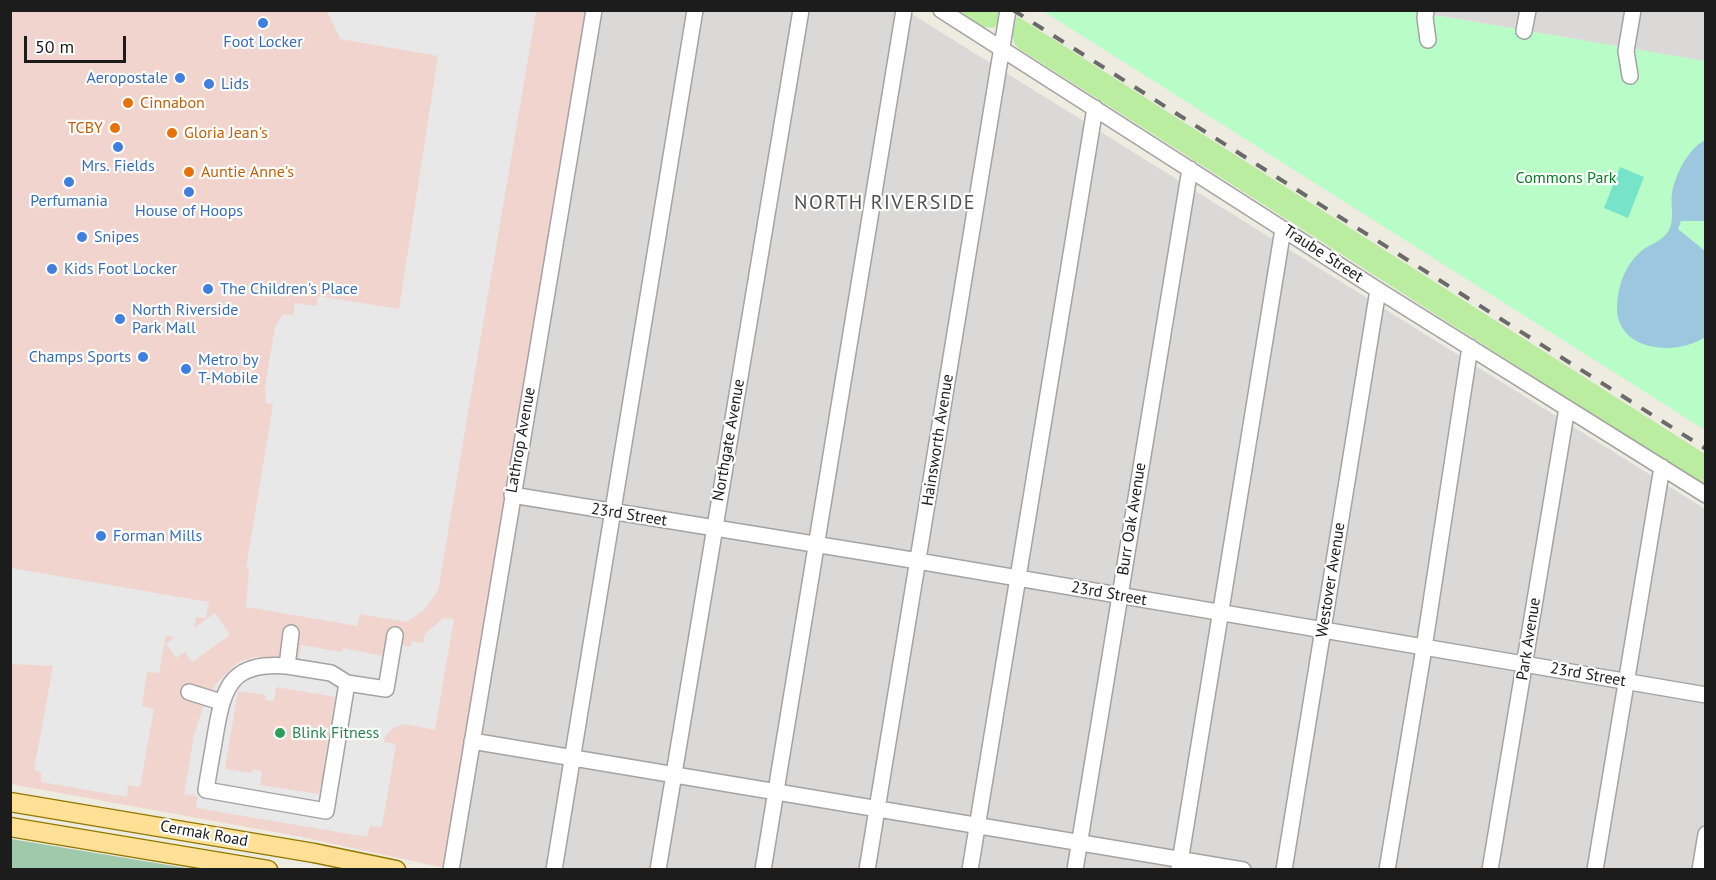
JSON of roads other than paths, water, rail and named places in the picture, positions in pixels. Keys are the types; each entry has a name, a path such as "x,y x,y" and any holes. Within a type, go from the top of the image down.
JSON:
{"main road":[{"name":"Cermak Road","path":"10,802 314,853 396,870"},
{"name":"Cermak Road","path":"10,827 268,870"}],"street":[{"name":"Lathrop Avenue","path":"451,870 594,10"},
{"path":"554,870 695,10"},
{"name":"Northgate Avenue","path":"658,870 801,10"},
{"path":"763,870 903,10"},
{"name":"Traube Street","path":"941,10 1378,290 1706,495"},
{"name":"Hainsworth Avenue","path":"867,870 1008,10"},
{"path":"1426,10 1428,40"},
{"path":"1524,31 1528,10"},
{"path":"1630,76 1626,51 1633,10"},
{"path":"970,870 1095,108"},
{"name":"Burr Oak Avenue","path":"1075,870 1190,169"},
{"path":"1180,864 1284,229"},
{"name":"Westover Avenue","path":"1284,870 1378,290"},
{"path":"1387,870 1470,347"},
{"name":"Park Avenue","path":"1490,870 1567,408"},
{"path":"1595,870 1662,467"},
{"name":"23rd Street","path":"512,495 918,561 1706,695"},
{"path":"287,666 291,633"},
{"path":"347,683 326,811 206,790 221,702 228,687 235,679 251,668 266,664 331,673 347,683 386,689 395,635"},
{"path":"189,693 221,702"},
{"path":"472,741 1079,842 1180,864 1242,870"},
{"path":"1700,870 1706,834"}],"water":[{"path":"1705,140 1705,221 1681,221 1678,229 1705,251 1705,337 1680,347 1652,346 1628,335 1620,324 1617,310 1623,276 1637,255 1661,239 1669,230 1672,221 1672,193 1676,178 1688,156"}],"railway":[{"path":"1013,10 1706,449"}],"place":[{"name":"Foot Locker","path":"263,23"},
{"name":"Aeropostale","path":"180,78"},
{"name":"Lids","path":"209,84"},
{"name":"Cinnabon","path":"128,103"},
{"name":"TCBY","path":"115,128"},
{"name":"Gloria Jean's","path":"172,133"},
{"name":"Mrs. Fields","path":"118,147"},
{"name":"Auntie Anne's","path":"189,172"},
{"name":"Perfumania","path":"69,182"},
{"name":"House of Hoops","path":"189,192"},
{"name":"Snipes","path":"82,237"},
{"name":"Kids Foot Locker","path":"52,269"},
{"name":"The Children's Place","path":"208,289"},
{"name":"North Riverside Park Mall","path":"120,319"},
{"name":"Champs Sports","path":"143,357"},
{"name":"Metro by T-Mobile","path":"186,369"},
{"name":"Forman Mills","path":"101,536"},
{"name":"Blink Fitness","path":"280,733"}],"district":[{"name":"NORTH RIVERSIDE","path":"885,203"}],"park label":[{"name":"Commons Park","path":"1566,178"}]}
